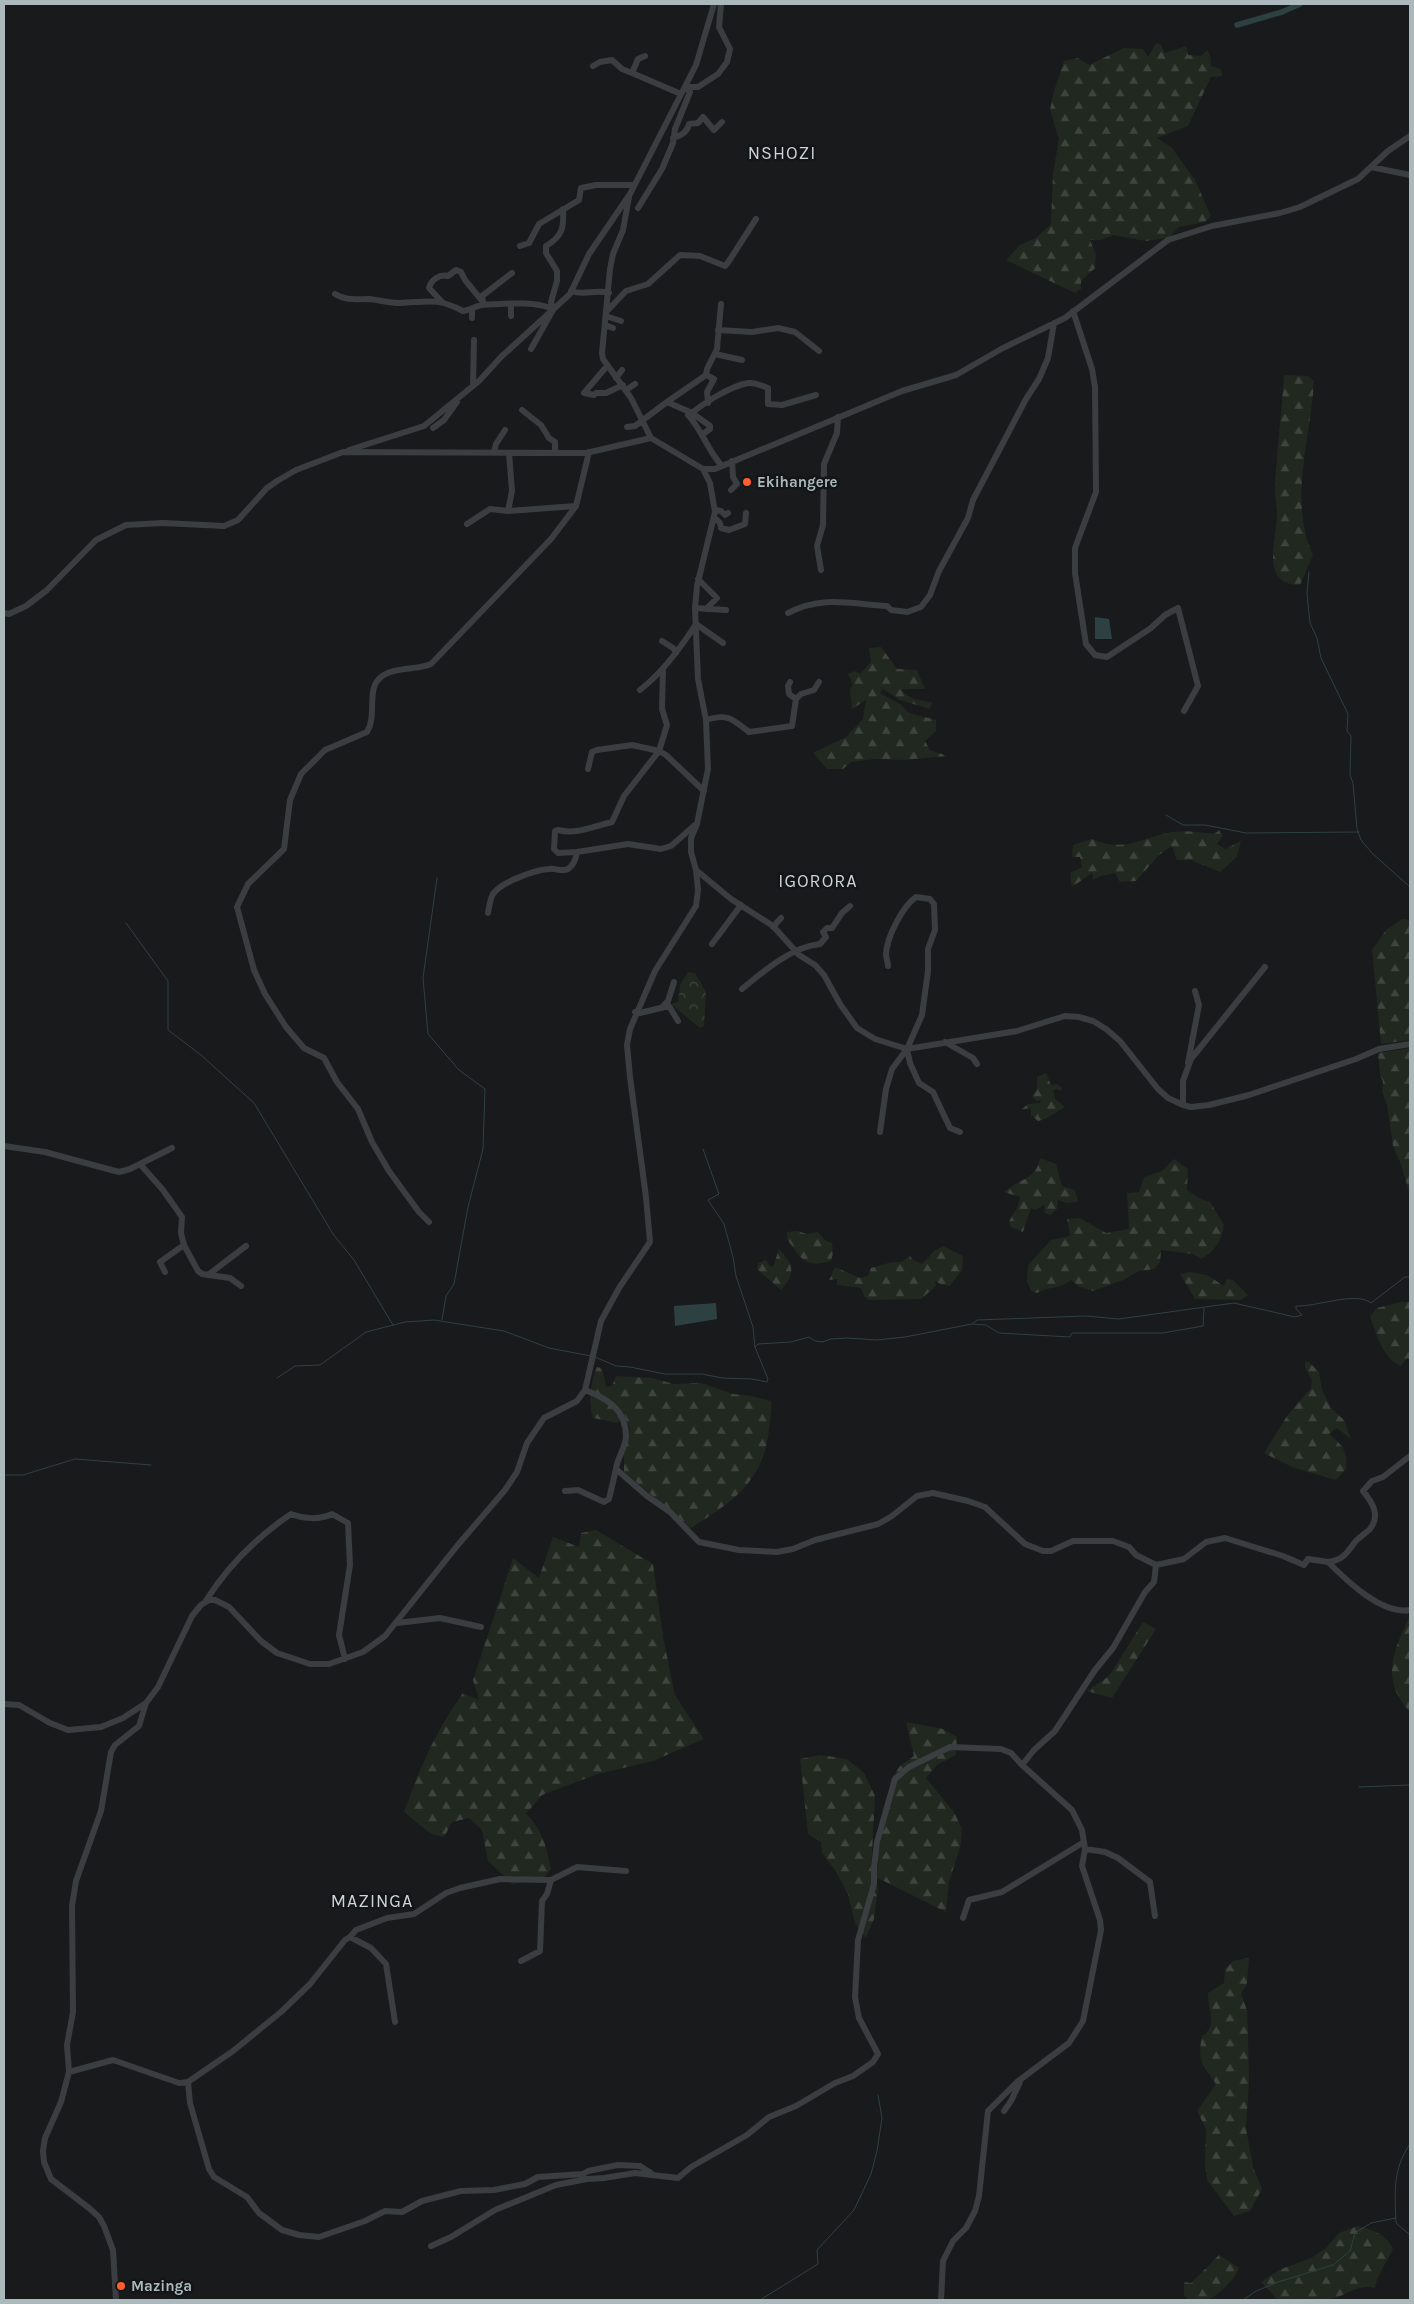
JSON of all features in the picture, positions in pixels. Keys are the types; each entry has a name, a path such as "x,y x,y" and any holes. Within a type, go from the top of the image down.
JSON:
{"street":[{"path":"5,613 26,606 47,590 96,540 126,525 163,523 224,526 238,520 267,488 296,470 343,452 424,426 473,386 571,291 588,254 630,194 685,87 700,55 714,4"},
{"path":"685,87 698,87 718,74 727,62 730,49 719,26 721,4"},
{"path":"632,73 638,59 645,56"},
{"path":"593,66 600,62 612,60 622,69 681,94"},
{"path":"638,208 662,169 690,92 685,87"},
{"path":"673,138 683,134 688,130 689,124 698,123 703,117 714,130 722,122"},
{"path":"630,194 622,230 613,254 602,353 607,366 624,388 643,420 651,438 703,469 715,469 902,391 956,375 1073,311 1168,240 1212,226 1280,213 1300,207 1358,179 1388,151 1410,136"},
{"path":"1371,167 1410,175"},
{"path":"520,246 529,243 538,224 579,200 581,188 596,185 634,185"},
{"path":"530,349 553,310 551,302 557,281 557,271 546,253 546,246 557,240 564,225 563,209"},
{"path":"607,314 626,291 648,284 680,255 700,256 724,266 756,219"},
{"path":"442,302 429,288 430,284 434,279 444,275 448,276 456,270 461,272 483,304"},
{"path":"483,304 482,296 512,273"},
{"path":"571,291 586,294 597,291 609,293"},
{"path":"335,294 349,300 448,302 463,311 483,304 547,306 553,310"},
{"path":"627,427 636,426 706,375 717,348 721,304"},
{"path":"511,305 511,316"},
{"path":"472,309 472,318"},
{"path":"1073,311 1092,369 1095,395 1096,492 1075,548 1075,573 1086,644 1095,655 1107,657 1151,628 1165,615 1178,608 1198,686 1184,712"},
{"path":"607,314 621,321"},
{"path":"788,613 808,604 833,601 886,606 891,610 907,612 921,607 930,595 939,571 968,518 973,500 992,463 1039,379 1048,358 1054,323"},
{"path":"605,325 613,328"},
{"path":"718,330 752,332 778,328 795,332 820,351"},
{"path":"473,386 474,340"},
{"path":"715,354 742,360"},
{"path":"607,366 584,393 594,395 596,393 606,393 635,384"},
{"path":"616,378 622,370"},
{"path":"706,375 714,380 707,392 708,402"},
{"path":"689,412 731,388 748,383 768,388 768,404 771,406 782,405 816,395"},
{"path":"433,428 444,420 461,396"},
{"path":"667,402 689,412 710,426 710,429 703,434"},
{"path":"522,410 541,425 549,438 555,442 555,453"},
{"path":"689,412 703,434 713,455 722,466"},
{"path":"822,570 817,546 823,525 824,464 837,433 838,417"},
{"path":"494,452 496,444 505,430"},
{"path":"343,452 589,452 651,438"},
{"path":"508,511 512,484 509,452"},
{"path":"429,1222 419,1212 389,1170 372,1142 358,1109 337,1082 324,1058 304,1048 286,1027 265,994 254,970 237,907 248,884 284,849 290,800 301,774 324,750 361,736 371,725 372,692 377,680 389,672 419,669 431,664 551,539 576,506 588,472 589,452"},
{"path":"731,490 737,484 732,477 732,461"},
{"path":"205,1602 215,1600 229,1606 260,1641 277,1653 310,1664 329,1664 363,1652 385,1636 397,1624 457,1546 505,1490 517,1472 523,1451 536,1427 544,1418 577,1401 585,1390 602,1321 619,1288 650,1242 630,1077 628,1045 630,1028 635,1012 655,970 696,906 698,890 696,870 691,852 691,838 697,824 708,770 706,720 698,679 695,608 698,580 714,514 708,479 703,469"},
{"path":"708,479 715,469"},
{"path":"467,524 490,509 508,511 576,506"},
{"path":"714,514 721,511 725,515 728,513"},
{"path":"714,514 721,528 729,530 744,524 746,513"},
{"path":"698,580 717,598 706,609"},
{"path":"695,608 726,610"},
{"path":"696,624 723,643"},
{"path":"640,690 663,670 696,624"},
{"path":"662,641 673,648 676,653"},
{"path":"663,670 662,709 667,725 659,751 624,796 612,822 578,831 555,831 554,848 558,853 623,845 661,848 671,846 697,824"},
{"path":"790,682 788,686 789,694 796,699"},
{"path":"706,720 717,717 731,717 749,732 792,726 796,699 801,694 814,690 818,682"},
{"path":"588,770 592,752 632,745 659,751 666,755 704,791"},
{"path":"488,913 494,893 515,879 529,873 569,868 575,862 577,852"},
{"path":"696,870 741,905 774,927 797,952 821,971 857,1028 874,1039 907,1049 1017,1031 1065,1016 1079,1017 1093,1021 1120,1041 1158,1089 1168,1098 1183,1105 1209,1105 1249,1095 1356,1060 1379,1049 1410,1044"},
{"path":"880,1132 886,1089 892,1069 907,1049 922,1015 928,971 928,949 935,930 936,914 934,904 930,899 916,897 908,902 894,928 886,954 888,966"},
{"path":"712,944 741,905"},
{"path":"742,989 772,965 812,945 820,944 826,937 823,932 826,928 832,928 842,912 850,906"},
{"path":"774,927 781,918"},
{"path":"1188,1064 1265,967"},
{"path":"663,1006 668,1002 674,982"},
{"path":"1183,1105 1183,1081 1199,1005 1195,991"},
{"path":"635,1012 640,1013 669,1006 678,1021"},
{"path":"945,1042 973,1058 977,1064"},
{"path":"907,1049 910,1063 919,1083 932,1092 950,1128 960,1132"},
{"path":"4,1146 45,1152 119,1172 172,1148"},
{"path":"140,1164 163,1190 182,1217 181,1232 184,1245 198,1271 208,1275 230,1278 241,1286"},
{"path":"165,1272 160,1262 184,1245"},
{"path":"208,1275 246,1246"},
{"path":"564,1491 578,1490 604,1502 609,1499 626,1437 624,1422 618,1410 606,1398 585,1390"},
{"path":"616,1469 647,1496 670,1512 699,1542 739,1550 777,1552 793,1549 815,1540 878,1524 892,1516 917,1496 933,1494 968,1501 985,1507 1025,1544 1043,1551 1051,1551 1073,1541 1113,1541 1129,1548 1136,1555 1156,1565 1184,1559 1206,1542 1225,1538 1277,1554 1304,1565 1308,1559 1328,1562 1346,1556 1356,1540 1370,1529 1374,1520 1374,1505 1363,1491 1372,1481 1383,1477 1410,1456"},
{"path":"116,2300 113,2250 104,2226 99,2217 89,2208 51,2179 44,2162 43,2152 45,2138 61,2102 69,2072 67,2045 74,2012 72,1906 76,1880 101,1811 111,1752 114,1745 139,1726 146,1703 158,1687 192,1616 205,1602 214,1586 243,1553 291,1514 308,1518 325,1518 332,1514 348,1523 350,1565 339,1635 339,1644 345,1659"},
{"path":"1328,1562 1358,1589 1387,1606 1399,1612 1410,1610"},
{"path":"1022,1765 1034,1750 1055,1731 1095,1670 1112,1648 1145,1592 1154,1582 1156,1565"},
{"path":"397,1624 440,1618 481,1627"},
{"path":"4,1704 19,1705 50,1723 68,1730 101,1728 123,1718 146,1703"},
{"path":"432,2246 452,2237 494,2210 556,2185 587,2178 604,2178 635,2173 678,2178 691,2167 747,2135 769,2117 796,2106 834,2083 853,2076 873,2062 878,2054 859,2018 855,1997 858,1940 874,1884 877,1842 895,1779 909,1767 950,1747 1001,1749 1011,1753 1072,1810 1081,1824 1084,1846 1082,1866 1100,1920 1101,1930 1083,2021 1069,2043 1021,2079 988,2110 979,2196 975,2211 966,2228 953,2241 943,2261 941,2300"},
{"path":"963,1918 969,1900 1002,1892 1084,1846 1118,1858 1150,1882 1155,1916"},
{"path":"69,2072 113,2060 179,2083 188,2082 233,2051 282,2012 310,1984 345,1940 356,1930 387,1918 414,1914 429,1903 460,1888 500,1879 551,1880 567,1870 577,1867 626,1871"},
{"path":"521,1961 540,1951 542,1901 547,1894 551,1880"},
{"path":"350,1937 371,1948 386,1964 395,2022"},
{"path":"1004,2111 1021,2079"},
{"path":"188,2082 190,2103 214,2177 247,2197 260,2213 282,2230 299,2235 319,2237 365,2221 385,2211 402,2212 422,2201 461,2191 494,2190 525,2184 538,2177 549,2175 583,2174 618,2166 640,2166 657,2177"}],"green space":[{"path":"1156,43 1161,45 1165,53 1186,46 1188,55 1201,56 1207,50 1210,54 1211,66 1221,69 1222,76 1211,77 1188,126 1157,138 1172,148 1195,180 1211,216 1205,222 1179,227 1170,237 1146,241 1113,235 1101,240 1090,240 1096,255 1095,268 1081,281 1081,289 1075,293 1006,260 1020,245 1036,238 1051,224 1053,173 1059,139 1050,110 1064,61 1078,58 1089,65 1124,48 1143,49 1148,57"},
{"path":"1284,375 1308,376 1314,381 1302,491 1302,513 1313,555 1300,585 1288,583 1279,578 1275,571 1273,558 1277,517 1275,483"},
{"path":"881,647 897,669 917,670 925,689 901,689 915,699 932,702 930,709 900,700 883,689 880,693 900,704 909,713 936,720 936,731 925,741 930,750 948,756 904,760 875,759 851,762 843,769 827,769 813,753 846,737 863,719 866,700 852,709 850,690 853,684 848,674 854,671 860,674 871,662 869,648"},
{"path":"1220,830 1223,836 1217,844 1225,849 1241,841 1237,857 1220,872 1191,860 1177,860 1172,846 1159,855 1136,881 1120,882 1115,873 1093,880 1092,873 1072,887 1070,873 1082,867 1080,857 1072,857 1073,845 1092,839 1103,843 1123,845 1171,832 1187,831 1214,834"},
{"path":"1402,919 1410,920 1410,1040 1381,1044 1372,950 1386,930"},
{"path":"688,972 695,973 706,992 704,1026 700,1028 671,1004 678,1002 680,985"},
{"path":"1410,1048 1410,1196 1401,1164 1393,1146 1387,1105 1382,1091 1383,1082 1380,1074 1378,1053"},
{"path":"1046,1073 1051,1085 1057,1084 1062,1088 1061,1091 1056,1089 1053,1091 1055,1099 1065,1107 1038,1121 1031,1115 1031,1108 1021,1110 1028,1104 1040,1103 1041,1100 1037,1101 1032,1097 1037,1090 1037,1077"},
{"path":"1040,1158 1056,1164 1062,1186 1075,1190 1078,1202 1067,1203 1058,1200 1057,1209 1050,1215 1045,1213 1044,1205 1035,1210 1031,1208 1023,1232 1011,1227 1009,1223 1018,1206 1020,1197 1004,1192 1031,1175 1035,1171"},
{"path":"1174,1159 1188,1169 1187,1190 1201,1199 1210,1202 1224,1225 1219,1241 1214,1249 1201,1259 1193,1254 1161,1250 1160,1262 1154,1269 1139,1271 1123,1280 1093,1291 1080,1287 1071,1280 1062,1286 1037,1293 1031,1291 1027,1281 1028,1265 1051,1240 1070,1236 1067,1219 1080,1218 1106,1233 1129,1229 1127,1193 1139,1192 1144,1177 1162,1171"},
{"path":"797,1231 807,1234 818,1232 826,1241 832,1243 833,1253 831,1261 815,1264 804,1260 787,1239 787,1232"},
{"path":"943,1246 963,1256 962,1270 950,1286 942,1285 935,1281 936,1286 921,1299 869,1300 864,1296 861,1288 837,1285 837,1279 829,1280 835,1267 860,1278 868,1276 871,1268 892,1262 902,1262 910,1255 912,1259 922,1264 934,1251"},
{"path":"779,1249 788,1260 791,1269 789,1279 781,1290 757,1269 758,1263 766,1260 773,1267"},
{"path":"1190,1272 1207,1275 1224,1286 1227,1279 1233,1280 1248,1295 1241,1300 1195,1299 1180,1274"},
{"path":"1401,1302 1410,1302 1410,1359 1407,1358 1401,1366 1389,1358 1385,1352 1370,1316 1377,1308"},
{"path":"1305,1361 1309,1362 1319,1372 1322,1390 1331,1408 1344,1420 1351,1439 1337,1428 1329,1434 1344,1449 1346,1457 1346,1469 1336,1480 1292,1467 1264,1453 1287,1416 1311,1388 1312,1381 1305,1367"},
{"path":"597,1367 602,1368 606,1387 612,1386 616,1376 652,1378 674,1384 701,1383 733,1394 771,1401 771,1415 766,1447 761,1463 744,1488 720,1509 691,1528 624,1472 624,1454 630,1429 624,1414 618,1423 593,1418 590,1392"},
{"path":"596,1530 653,1564 663,1637 675,1695 704,1739 653,1761 598,1774 542,1795 526,1814 540,1832 546,1846 551,1869 542,1880 512,1884 488,1861 482,1830 469,1818 452,1822 444,1837 431,1834 404,1812 429,1751 453,1707 463,1693 479,1700 473,1680 513,1558 539,1578 553,1537 579,1547 581,1533"},
{"path":"1410,1616 1410,1712 1395,1688 1392,1677 1392,1665 1399,1641"},
{"path":"1143,1622 1156,1629 1112,1698 1087,1691 1109,1676"},
{"path":"906,1722 943,1729 957,1737 956,1755 937,1765 926,1778 954,1812 962,1829 961,1844 949,1882 946,1912 876,1877 880,1843 890,1800 891,1779 900,1766 914,1756"},
{"path":"820,1755 847,1759 864,1773 875,1796 871,1872 878,1888 874,1919 866,1938 855,1923 848,1894 835,1870 822,1853 821,1842 808,1834 800,1759"},
{"path":"1249,1958 1247,1984 1241,1994 1247,2010 1248,2032 1249,2081 1246,2128 1253,2167 1262,2189 1250,2211 1234,2216 1207,2180 1205,2164 1206,2129 1197,2111 1216,2084 1202,2062 1200,2052 1202,2036 1207,2032 1211,2022 1208,1993 1224,1983 1225,1969 1233,1961"},
{"path":"1357,2226 1378,2233 1387,2240 1393,2249 1377,2279 1375,2288 1362,2287 1339,2297 1326,2300 1278,2300 1261,2282 1279,2270 1311,2258 1326,2248 1339,2233"},
{"path":"1219,2255 1239,2268 1237,2273 1219,2293 1209,2299 1188,2300 1184,2295 1184,2282 1191,2283"}],"shaded area":[{"path":"1095,617 1109,619 1112,639 1095,639"},
{"path":"716,1303 717,1319 675,1326 674,1306"}],"waterway":[{"path":"1237,25 1282,12 1300,4"},
{"path":"1309,572 1307,594 1310,623 1317,638 1321,658 1348,714 1347,731 1351,736 1350,775 1353,783 1357,829 1361,840 1372,853 1410,887"},
{"path":"1166,815 1183,825 1205,825 1246,833 1359,832"},
{"path":"437,878 423,978 428,1034 459,1070 485,1089 483,1149 468,1207 454,1284 446,1296 442,1320"},
{"path":"126,923 168,981 168,1030 201,1055 254,1103 333,1234 354,1260 393,1325"},
{"path":"703,1149 719,1194 708,1200 724,1224 736,1276 753,1327 755,1347"},
{"path":"595,1357 616,1366 665,1374 702,1374 722,1378 752,1379 767,1382 768,1379 755,1347 758,1344 791,1342 809,1337 815,1341 822,1342 831,1339 847,1338 877,1340 905,1337 972,1324 977,1320 1086,1316 1119,1319 1234,1303 1295,1317 1302,1315 1296,1309 1296,1306 1346,1299 1364,1300 1371,1303 1405,1277 1410,1277"},
{"path":"973,1324 986,1325 999,1333 1070,1337 1072,1333 1163,1333 1203,1326 1204,1308"},
{"path":"277,1378 295,1366 320,1365 366,1332 405,1322 434,1320 504,1331 549,1348 591,1356"},
{"path":"4,1475 23,1475 75,1459 151,1465"},
{"path":"1359,1787 1410,1785"},
{"path":"760,2300 818,2264 817,2250 854,2210 871,2174 877,2151 882,2118 878,2095"},
{"path":"1410,2144 1397,2173 1395,2202 1396,2223 1410,2235"},
{"path":"1243,2300 1256,2291 1278,2282 1333,2265 1350,2251 1355,2233 1371,2223 1396,2218"}],"place":[{"name":"Ekihangere","path":"747,482"},
{"name":"Mazinga","path":"121,2286"}],"district":[{"name":"NSHOZI","path":"782,153"},
{"name":"IGORORA","path":"818,881"},
{"name":"MAZINGA","path":"372,1901"}]}
